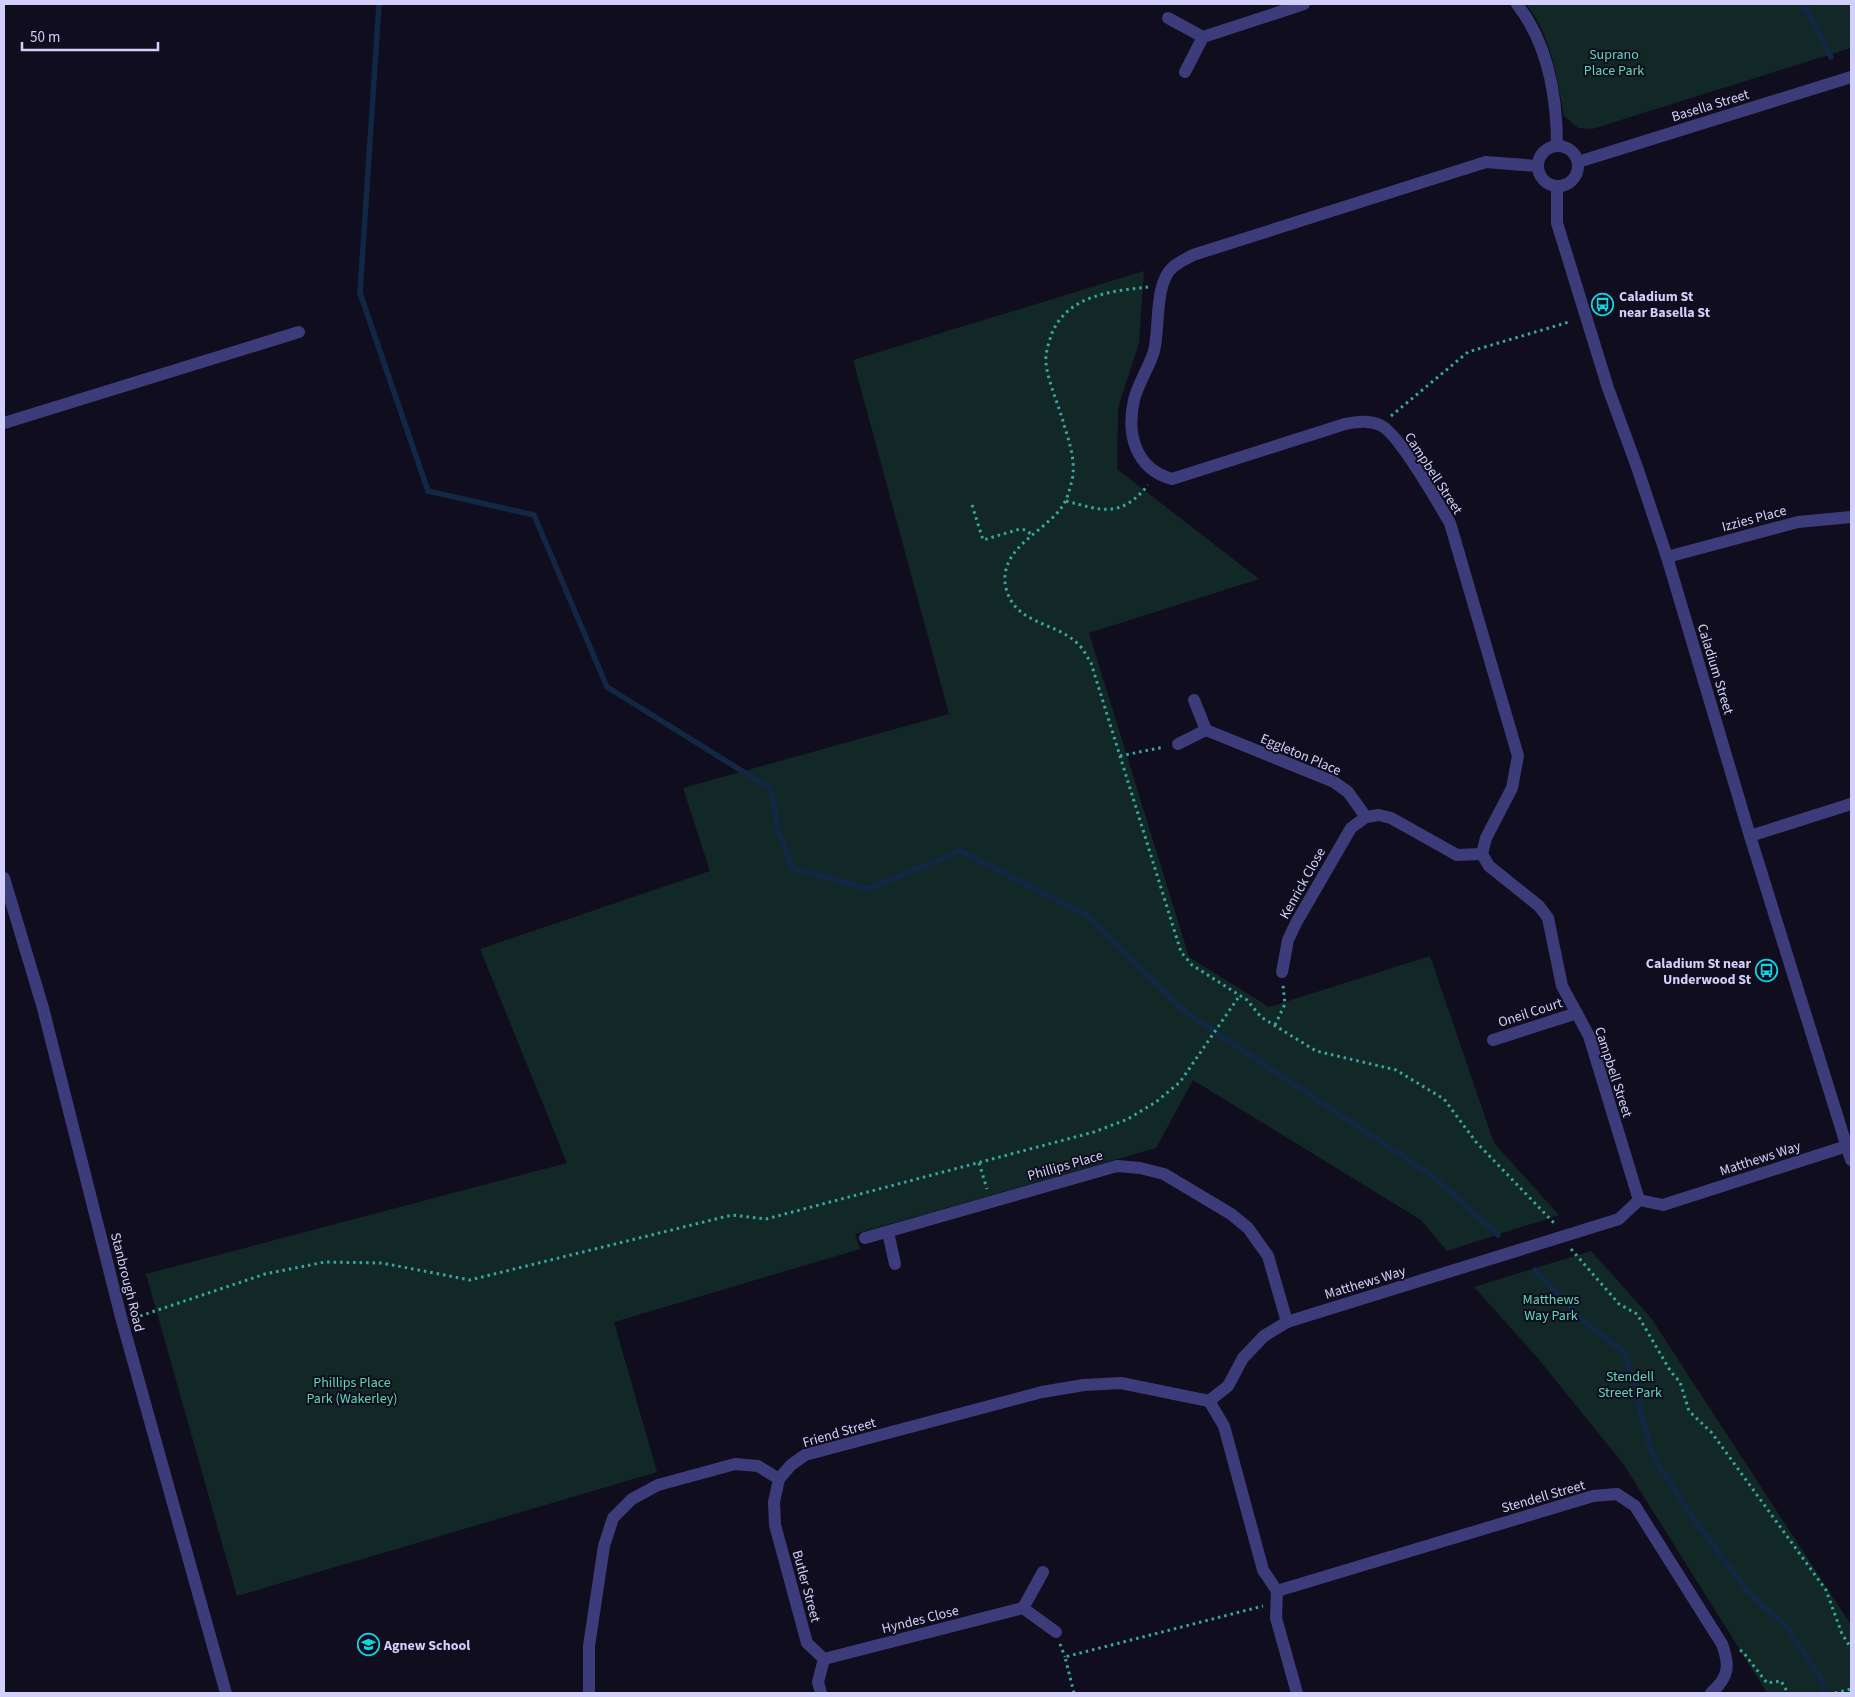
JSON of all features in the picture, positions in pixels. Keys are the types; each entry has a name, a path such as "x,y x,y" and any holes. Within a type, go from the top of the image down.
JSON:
{"street":[{"path":"1168,18 1203,36 1304,4"},
{"path":"1517,4 1530,21 1549,71 1557,116 1557,146"},
{"path":"1185,72 1203,36"},
{"name":"Basella Street","path":"1578,162 1851,77"},
{"path":"1557,146 1571,151 1578,162 1575,178 1570,183 1557,187 1544,182 1538,173 1537,166 1542,153 1557,146"},
{"path":"1382,425 1365,421 1345,424 1172,479 1156,474 1142,461 1133,437 1131,418 1134,399 1154,350 1162,285 1172,268 1193,255 1486,162 1537,166"},
{"name":"Caladium Street","path":"1557,187 1557,223 1608,388 1637,467 1666,557 1750,836 1851,1160"},
{"path":"4,423 299,332"},
{"name":"Campbell Street","path":"1382,425 1395,438 1450,523 1518,756 1512,788 1486,838 1482,854 1489,866 1538,906 1548,918 1562,986 1589,1036 1639,1200"},
{"name":"Izzies Place","path":"1666,557 1798,522 1851,517"},
{"path":"1178,744 1206,730 1194,700"},
{"name":"Eggleton Place","path":"1206,730 1334,782 1348,792 1366,817"},
{"path":"1750,836 1851,804"},
{"path":"1366,817 1379,815 1391,818 1457,855 1482,854"},
{"name":"Kenrick Close","path":"1282,972 1288,940 1296,922 1351,828 1366,817"},
{"name":"Stanbrough Road","path":"4,878 43,1008 122,1321 226,1693"},
{"name":"Oneil Court","path":"1493,1040 1577,1013"},
{"name":"Matthews Way","path":"1209,1401 1228,1386 1243,1358 1264,1336 1287,1322 1619,1219 1639,1200 1663,1206 1847,1146"},
{"name":"Phillips Place","path":"865,1238 1117,1166 1140,1168 1164,1174 1232,1214 1260,1241 1268,1256 1287,1322"},
{"path":"888,1232 895,1264"},
{"name":"Friend Street","path":"779,1479 791,1465 805,1455 1042,1392 1084,1385 1121,1383 1209,1401"},
{"path":"1209,1401 1224,1426 1264,1570 1277,1597 1276,1618 1297,1693"},
{"path":"589,1693 589,1646 604,1546 613,1518 632,1499 658,1485 735,1464 758,1466 779,1479"},
{"name":"Butler Street","path":"779,1479 774,1502 775,1525 807,1643 824,1659"},
{"name":"Stendell Street","path":"1277,1597 1593,1496 1617,1494 1635,1506 1722,1644 1729,1663 1721,1684 1711,1693"},
{"path":"1042,1572 1022,1608 1056,1632"},
{"name":"Hyndes Close","path":"824,1659 1022,1608"},
{"path":"821,1693 818,1682 824,1659"}],"path":[{"path":"1162,285 1115,290 1077,302 1057,320 1048,343 1046,363 1071,448 1074,476 1066,501 1055,515 1032,534 1012,555 1004,572 1011,603 1022,614 1061,632 1078,644 1091,663 1181,952 1192,965 1248,1000 1261,1017 1316,1051 1396,1070 1444,1099 1476,1142 1554,1223 1560,1238 1619,1304 1637,1314 1671,1372 1680,1382 1689,1411 1712,1433 1826,1590 1842,1634 1851,1648"},
{"path":"1382,425 1468,352 1569,322"},
{"path":"1066,501 1101,511 1118,509 1130,503 1156,474"},
{"path":"972,505 983,540 1020,529 1032,534"},
{"path":"1120,756 1178,744"},
{"path":"1275,1026 1285,1004 1282,972"},
{"path":"122,1321 167,1308 265,1274 324,1262 382,1263 470,1280 732,1215 766,1219 1094,1132 1128,1119 1156,1102 1180,1082 1240,995"},
{"path":"980,1163 990,1202"},
{"path":"1074,1693 1065,1658 1277,1597"},
{"path":"1722,1644 1743,1652 1767,1683 1781,1681 1788,1693"},
{"path":"1835,1693 1851,1689"}],"green space":[{"name":"Suprano Place Park","path":"1526,4 1851,4 1851,48 1592,129 1578,128 1564,116 1552,57 1535,16"},
{"name":"Phillips Place Park (Wakerley)","path":"1144,271 1139,343 1118,408 1117,469 1259,579 1089,633 1189,957 1269,1007 1430,956 1494,1143 1559,1215 1447,1251 1421,1220 1193,1080 1156,1148 855,1234 860,1249 614,1322 657,1472 237,1596 146,1274 567,1163 480,949 710,871 683,788 949,714 853,360"},
{"name":"Stendell Street Park","path":"1591,1251 1651,1318 1851,1625 1851,1693 1767,1693 1624,1465 1536,1356 1474,1287"}],"waterway":[{"path":"379,4 360,293 428,491 534,515 607,687 771,789 778,831 792,868 868,889 960,851 1085,914 1188,1014 1434,1177 1498,1235"},
{"path":"1801,4 1809,13 1831,57"},
{"path":"1535,1270 1580,1318 1625,1353 1652,1454 1690,1514 1746,1589 1787,1628 1822,1680 1824,1693"}],"place":[{"name":"Caladium St near Basella St","path":"1603,304"},
{"name":"Caladium St near Underwood St","path":"1767,971"},
{"name":"Agnew School","path":"368,1645"}],"park label":[{"name":"Matthews Way Park","path":"1551,1308"}]}
